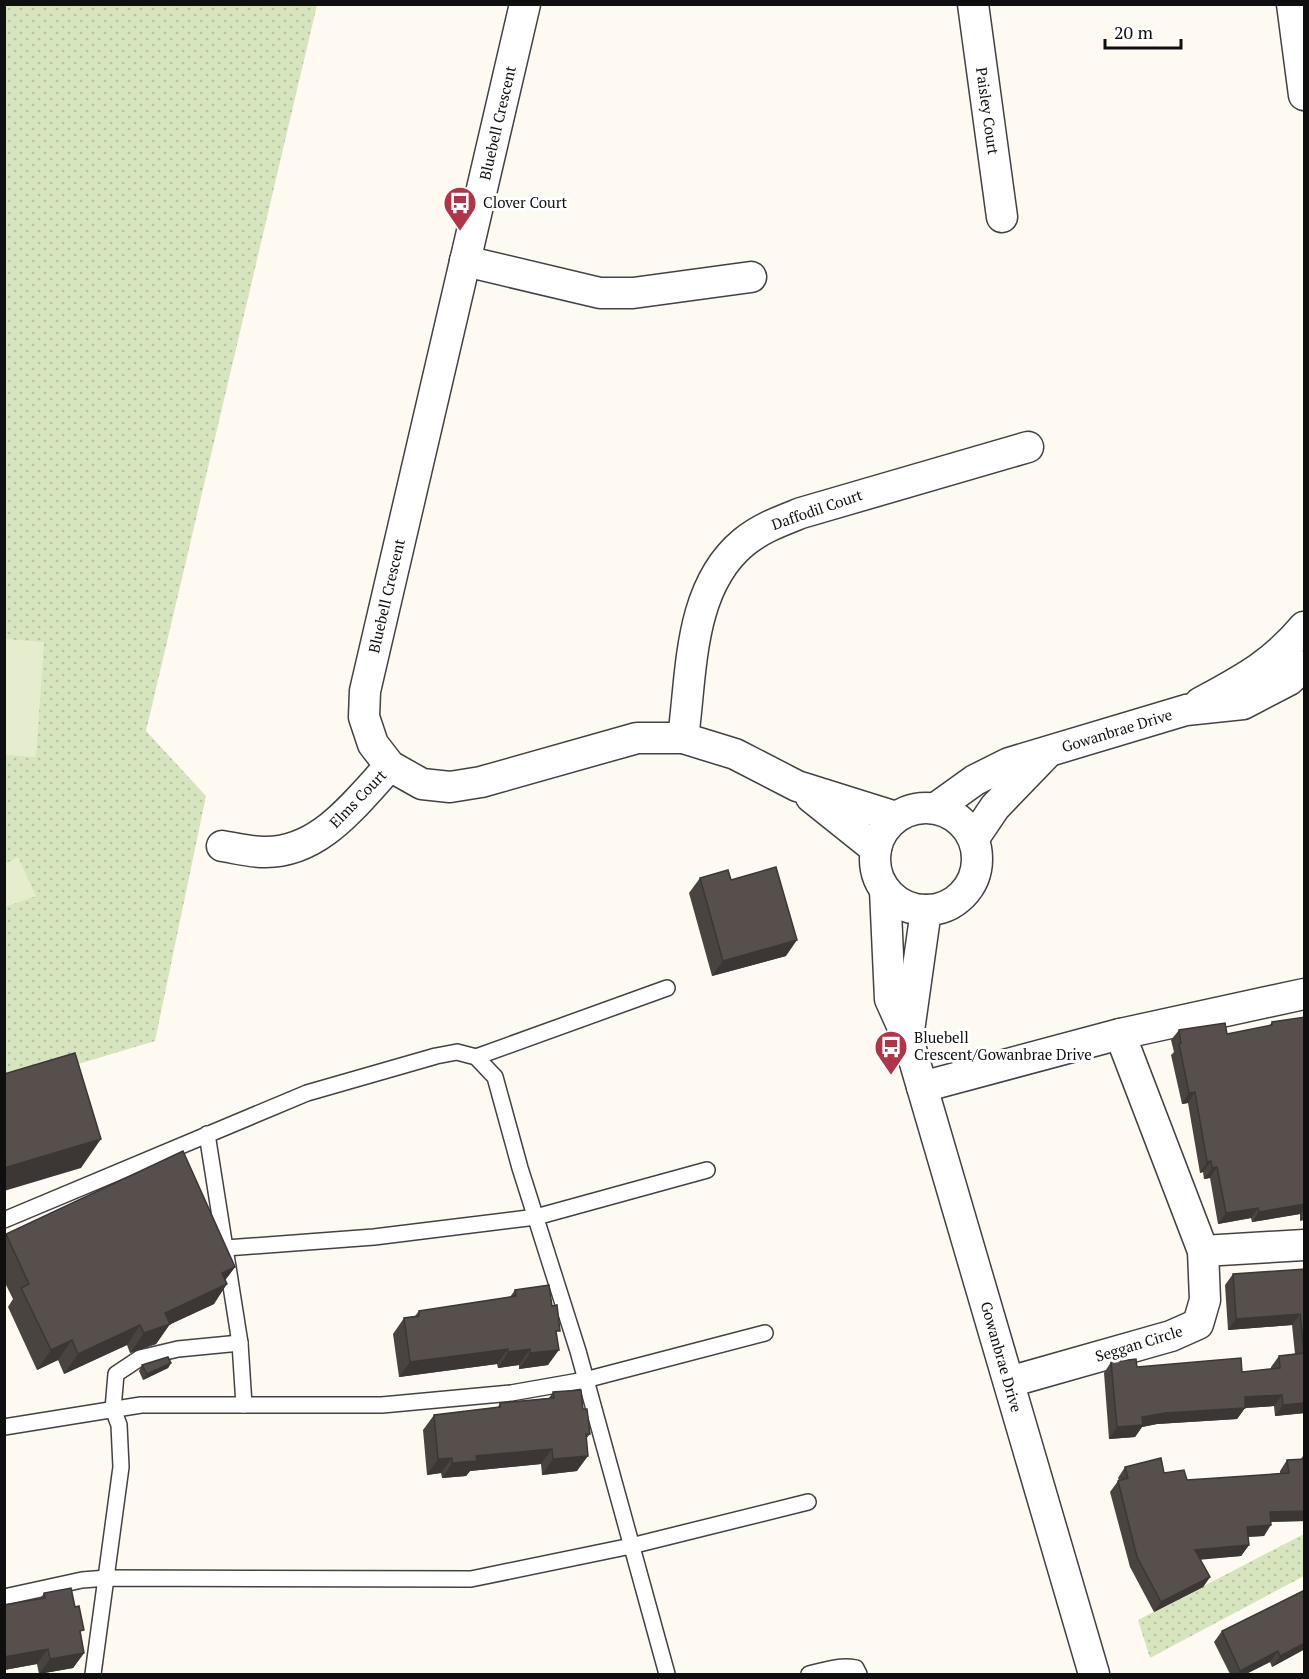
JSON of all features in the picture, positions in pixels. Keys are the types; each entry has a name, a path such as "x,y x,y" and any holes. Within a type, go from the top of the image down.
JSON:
{"street":[{"name":"Bluebell Crescent","path":"525,4 365,691 364,717 373,744 390,766 422,784 450,787 481,782 637,738 683,738 735,754 797,786 896,817"},
{"name":"Paisley Court","path":"973,4 1002,218"},
{"path":"1292,6 1305,95"},
{"path":"465,261 600,293 633,293 751,277"},
{"name":"Daffodil Court","path":"683,738 698,618 708,590 724,561 744,542 769,526 801,513 1028,447"},
{"name":"Gowanbrae Drive","path":"1186,711 1251,675 1282,653 1305,627"},
{"name":"Gowanbrae Drive","path":"936,808 975,780 1009,763 1186,711 1243,704 1289,680 1305,666"},
{"name":"Gowanbrae Drive","path":"974,838 995,807 1048,752"},
{"name":"Elms Court","path":"222,846 263,852 291,850 308,842 338,823 390,766"},
{"name":"Bluebell Crescent","path":"797,786 876,849"},
{"path":"936,808 952,814 965,824 974,838 978,852 973,881 954,903 940,909 910,908 896,901 885,890 876,870 876,849 886,826 896,817 908,810 936,808"},
{"name":"Gowanbrae Drive","path":"885,890 890,999 908,1039 1094,1674"},
{"name":"Gowanbrae Drive","path":"908,1039 926,910"},
{"path":"922,1087 1120,1034 1305,994"},
{"name":"Seggan Circle","path":"1009,1382 1171,1336 1198,1324 1205,1300 1203,1251 1120,1034"},
{"path":"1203,1251 1305,1245"}],"lane":[{"path":"476,1057 667,988"},
{"path":"4,1220 307,1093 369,1073 457,1052 476,1057 495,1077 585,1380 668,1674"},
{"path":"207,1134 240,1343 244,1405"},
{"path":"226,1248 374,1237 536,1217 707,1170"},
{"path":"4,1427 141,1405 299,1407 382,1405 511,1393 585,1380 765,1333"},
{"path":"93,1674 121,1467 119,1425 113,1409 116,1374 140,1358 178,1349 240,1343"},
{"path":"4,1597 82,1580 107,1578 448,1581 471,1579 631,1546 808,1502"},
{"path":"808,1674 848,1666 856,1668 859,1674"}],"green space":[{"path":"5,5 317,5 146,731 206,796 155,1041 5,1086"},
{"path":"5,639 44,642 36,757 5,755"},
{"path":"18,857 36,896 5,907 5,864"},
{"path":"1304,1534 1304,1576 1150,1658 1138,1620"}],"building":[{"path":"776,867 797,940 723,961 700,878 728,870 731,880"},
{"path":"1305,1017 1305,1204 1259,1212 1258,1208 1226,1213 1217,1167 1212,1168 1211,1161 1207,1162 1195,1092 1189,1093 1179,1044 1181,1043 1179,1030 1225,1023 1227,1034 1272,1025 1272,1022"},
{"path":"75,1053 101,1139 4,1168 4,1074"},
{"path":"183,1151 235,1267 222,1273 227,1284 165,1313 170,1324 144,1333 140,1325 78,1354 72,1340 51,1350 21,1288 29,1284 6,1234"},
{"path":"1305,1269 1305,1403 1283,1405 1282,1395 1245,1397 1245,1408 1165,1413 1142,1417 1143,1425 1117,1427 1111,1362 1136,1359 1137,1367 1241,1358 1242,1372 1280,1368 1279,1356 1304,1353 1300,1314 1236,1319 1233,1274"},
{"path":"549,1285 552,1306 557,1305 560,1331 556,1331 559,1350 530,1353 530,1349 508,1352 508,1349 410,1362 404,1318 419,1316 419,1311 516,1296 515,1290"},
{"path":"168,1357 171,1363 147,1374 142,1365"},
{"path":"581,1390 583,1409 587,1409 590,1434 586,1434 588,1456 553,1459 552,1449 476,1456 477,1461 452,1463 452,1458 438,1459 434,1415 500,1407 500,1403 554,1398 553,1392"},
{"path":"1161,1458 1164,1473 1184,1470 1187,1480 1289,1473 1287,1460 1305,1459 1305,1511 1270,1512 1271,1525 1247,1527 1249,1545 1195,1550 1210,1577 1161,1602 1137,1557 1118,1481 1128,1478 1125,1467"},
{"path":"71,1588 75,1607 79,1606 84,1630 80,1631 84,1653 50,1659 48,1649 4,1657 4,1605 45,1598 44,1593"},
{"path":"1305,1590 1305,1643 1280,1656 1278,1651 1240,1671 1222,1631"}],"place":[{"name":"Clover Court","path":"460,232"},
{"name":"Bluebell Crescent/Gowanbrae Drive","path":"891,1076"}]}
